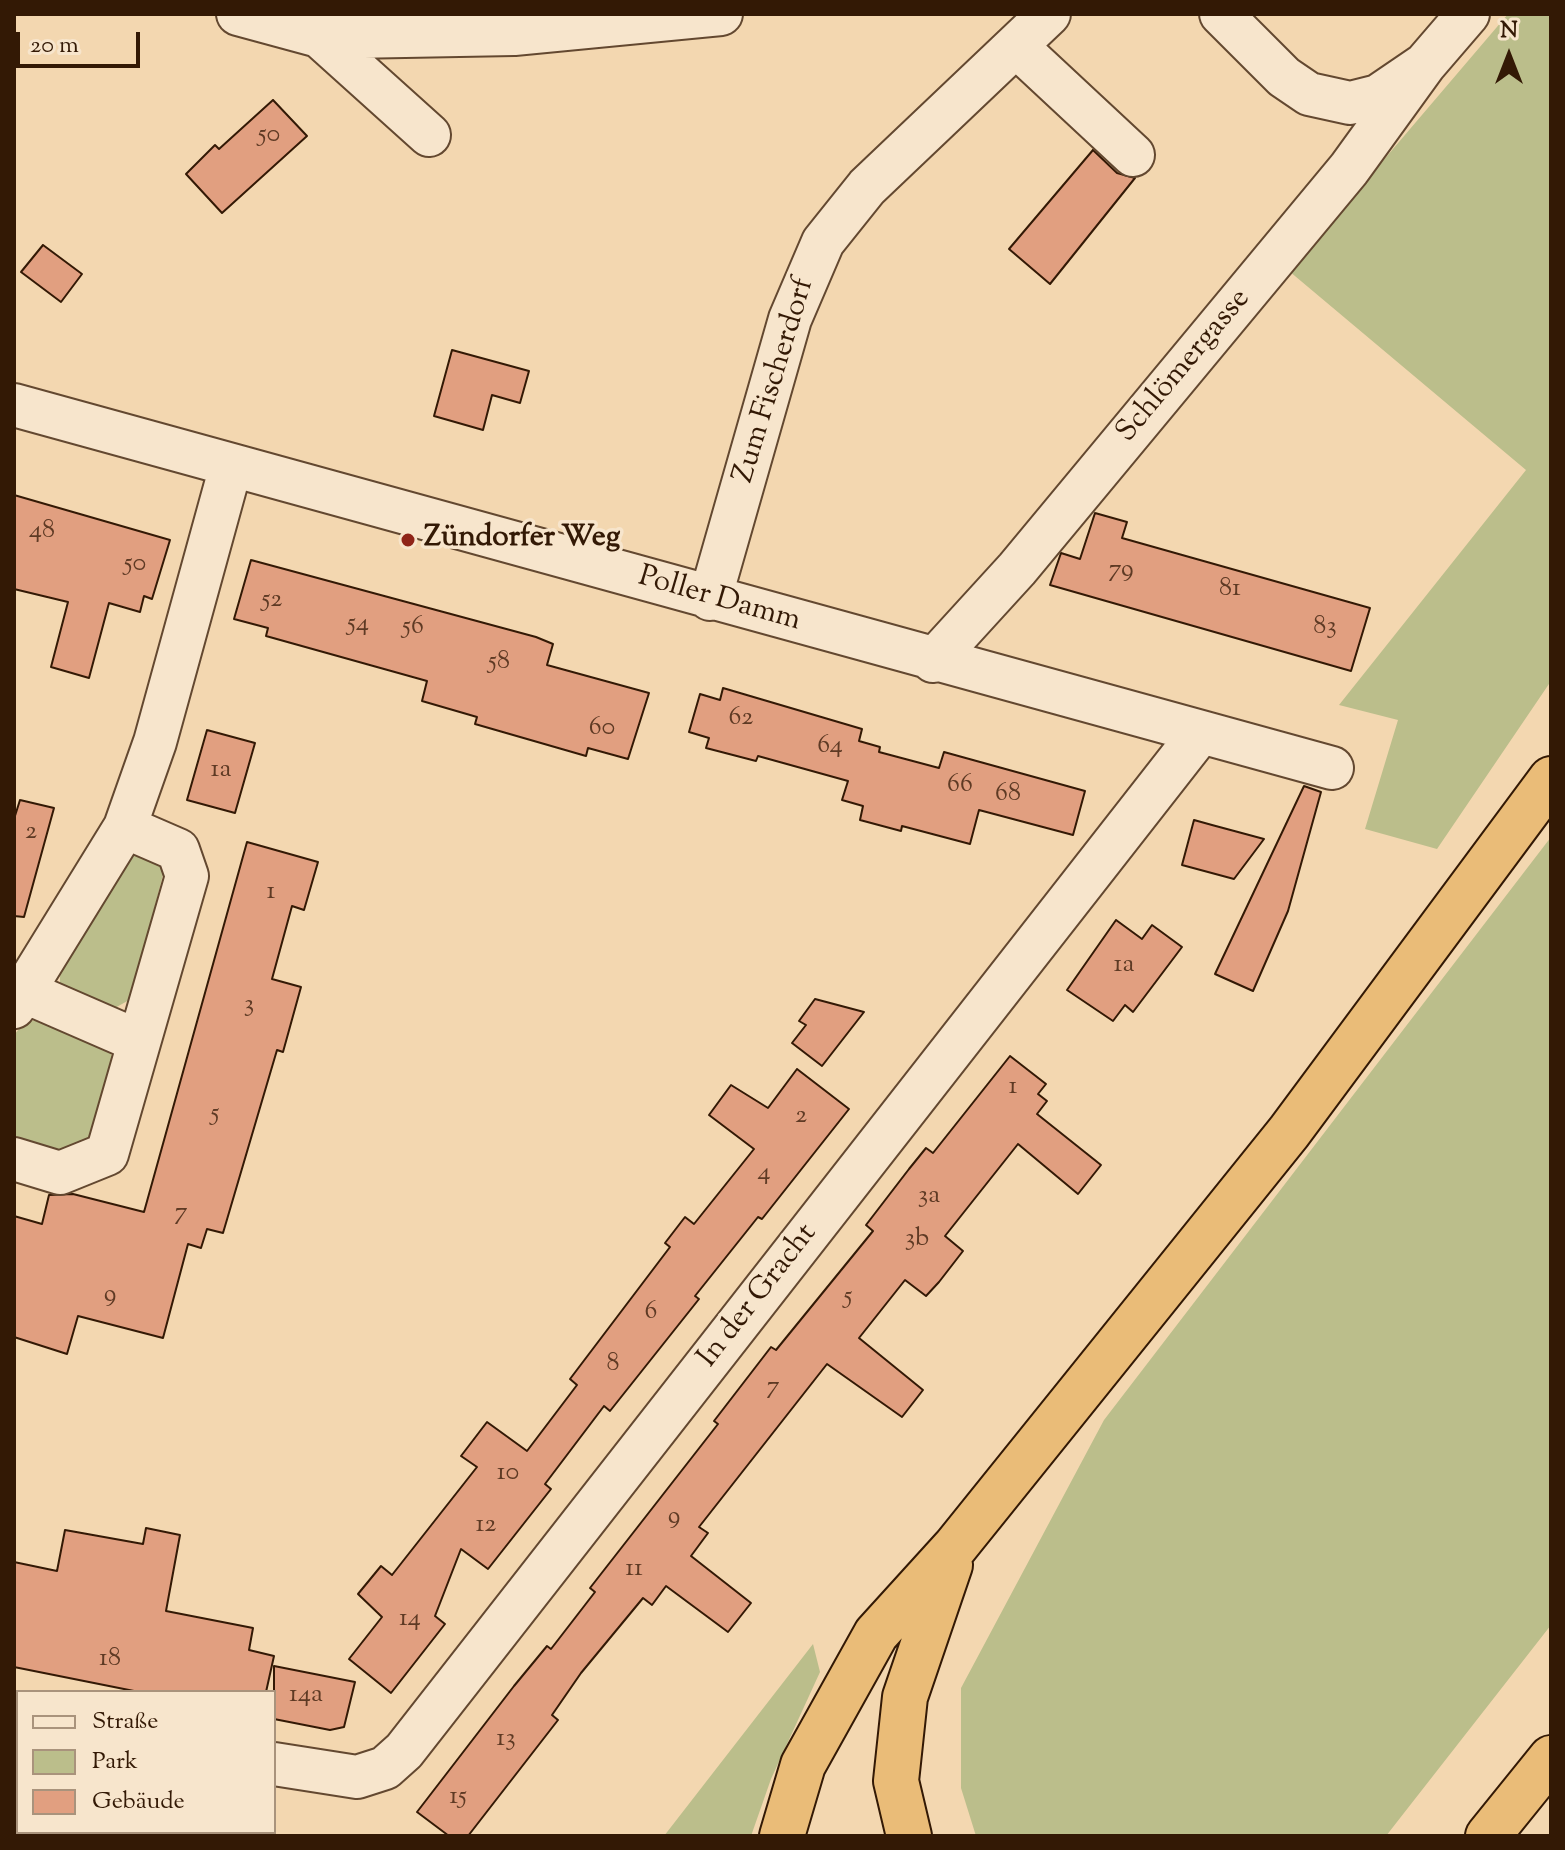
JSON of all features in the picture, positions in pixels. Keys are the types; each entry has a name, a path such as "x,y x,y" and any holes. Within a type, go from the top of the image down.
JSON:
{"highway":[{"path":"782,1836 803,1765 876,1634 955,1547 1289,1132 1551,779"},
{"path":"909,1836 896,1781 905,1697 955,1547"},
{"path":"1488,1836 1551,1758"}],"street":[{"path":"238,14 319,36 514,34 721,14"},
{"name":"Zum Fischerdorf","path":"710,599 790,319 823,242 867,187 1049,14"},
{"path":"1221,14 1284,77 1309,94 1330,100 1365,100 1425,64 1468,14"},
{"path":"319,36 429,135"},
{"path":"1016,46 1133,155"},
{"name":"Schlömergasse","path":"933,661 1017,569 1349,169 1425,64"},
{"name":"Poller Damm","path":"14,405 933,661 1332,768"},
{"path":"138,1041 19,999 125,827 155,742 231,466"},
{"name":"In der Gracht","path":"276,1764 357,1777 385,1768 404,1751 1200,733"},
{"path":"14,1159 60,1173 107,1154 187,876 178,850 125,827"}],"green space":[{"path":"1508,14 1551,14 1551,681 1437,849 1365,829 1398,720 1339,705 1526,470 1289,271"},
{"path":"1551,837 1551,1625 1386,1836 976,1836 961,1788 961,1688 1104,1420"},
{"path":"135,850 165,867 131,999 113,1009 60,985 60,967"},
{"path":"43,1018 110,1051 113,1059 93,1138 69,1156 14,1143 14,1035 24,1023"},
{"path":"813,1644 820,1672 771,1779 751,1836 664,1836"}],"building":[{"path":"273,100 307,136 222,213 186,174 215,145 219,149"},
{"path":"1093,150 1117,173 1135,178 1050,284 1009,249"},
{"path":"43,245 82,274 61,302 21,272"},
{"path":"452,350 529,371 520,403 492,395 483,430 434,416"},
{"path":"14,495 170,540 152,599 144,596 140,612 109,603 89,678 51,667 68,602 14,589"},
{"path":"1095,513 1127,522 1122,538 1370,608 1351,671 1050,585 1061,553 1080,559"},
{"path":"251,560 536,637 553,644 547,665 649,693 628,759 588,748 586,756 475,724 477,717 422,701 427,681 266,636 268,628 234,619"},
{"path":"723,688 862,729 859,741 880,747 879,752 939,768 944,752 1085,791 1073,835 979,810 970,844 902,826 901,831 860,820 863,806 842,800 848,781 758,756 756,761 706,748 709,738 689,732 700,694 720,700"},
{"path":"207,730 255,743 235,813 187,800"},
{"path":"1304,786 1321,792 1288,911 1253,991 1215,974"},
{"path":"20,800 54,808 24,917 14,916 14,819"},
{"path":"1194,820 1264,839 1234,879 1182,865"},
{"path":"247,842 318,862 304,910 292,906 272,979 301,987 283,1052 277,1050 223,1233 207,1229 201,1248 188,1244 163,1338 78,1316 67,1354 14,1337 14,1216 42,1224 49,1195 73,1194 144,1212"},
{"path":"1116,920 1142,939 1152,925 1182,947 1133,1012 1125,1005 1113,1021 1067,990"},
{"path":"815,999 864,1012 822,1066 792,1043 806,1025 799,1021"},
{"path":"1010,1056 1046,1084 1038,1094 1047,1101 1037,1114 1101,1165 1078,1194 1018,1144 945,1236 963,1251 939,1282 926,1296 905,1280 859,1338 923,1390 902,1417 827,1364 699,1527 708,1533 691,1556 751,1603 728,1632 666,1586 652,1605 643,1598 581,1673 552,1715 558,1720 468,1836 449,1836 417,1812 514,1686 547,1646 551,1649 595,1592 590,1588 718,1424 714,1421 771,1347 776,1350 873,1231 866,1225 909,1169 926,1148 933,1153"},
{"path":"797,1069 849,1109 762,1219 758,1217 695,1296 699,1299 610,1411 604,1406 545,1484 551,1489 488,1569 461,1549 435,1616 445,1624 391,1693 349,1659 382,1617 358,1594 381,1566 392,1575 477,1467 461,1456 487,1422 527,1451 577,1385 570,1379 670,1247 665,1243 685,1217 694,1224 754,1149 709,1115 731,1085 768,1108"},
{"path":"146,1528 180,1535 166,1611 253,1628 249,1650 274,1656 266,1690 129,1690 14,1667 14,1562 57,1571 65,1530 143,1544"},
{"path":"274,1666 355,1682 344,1727 330,1730 276,1719"}],"place":[{"name":"Zündorfer Weg","path":"408,540"}]}
